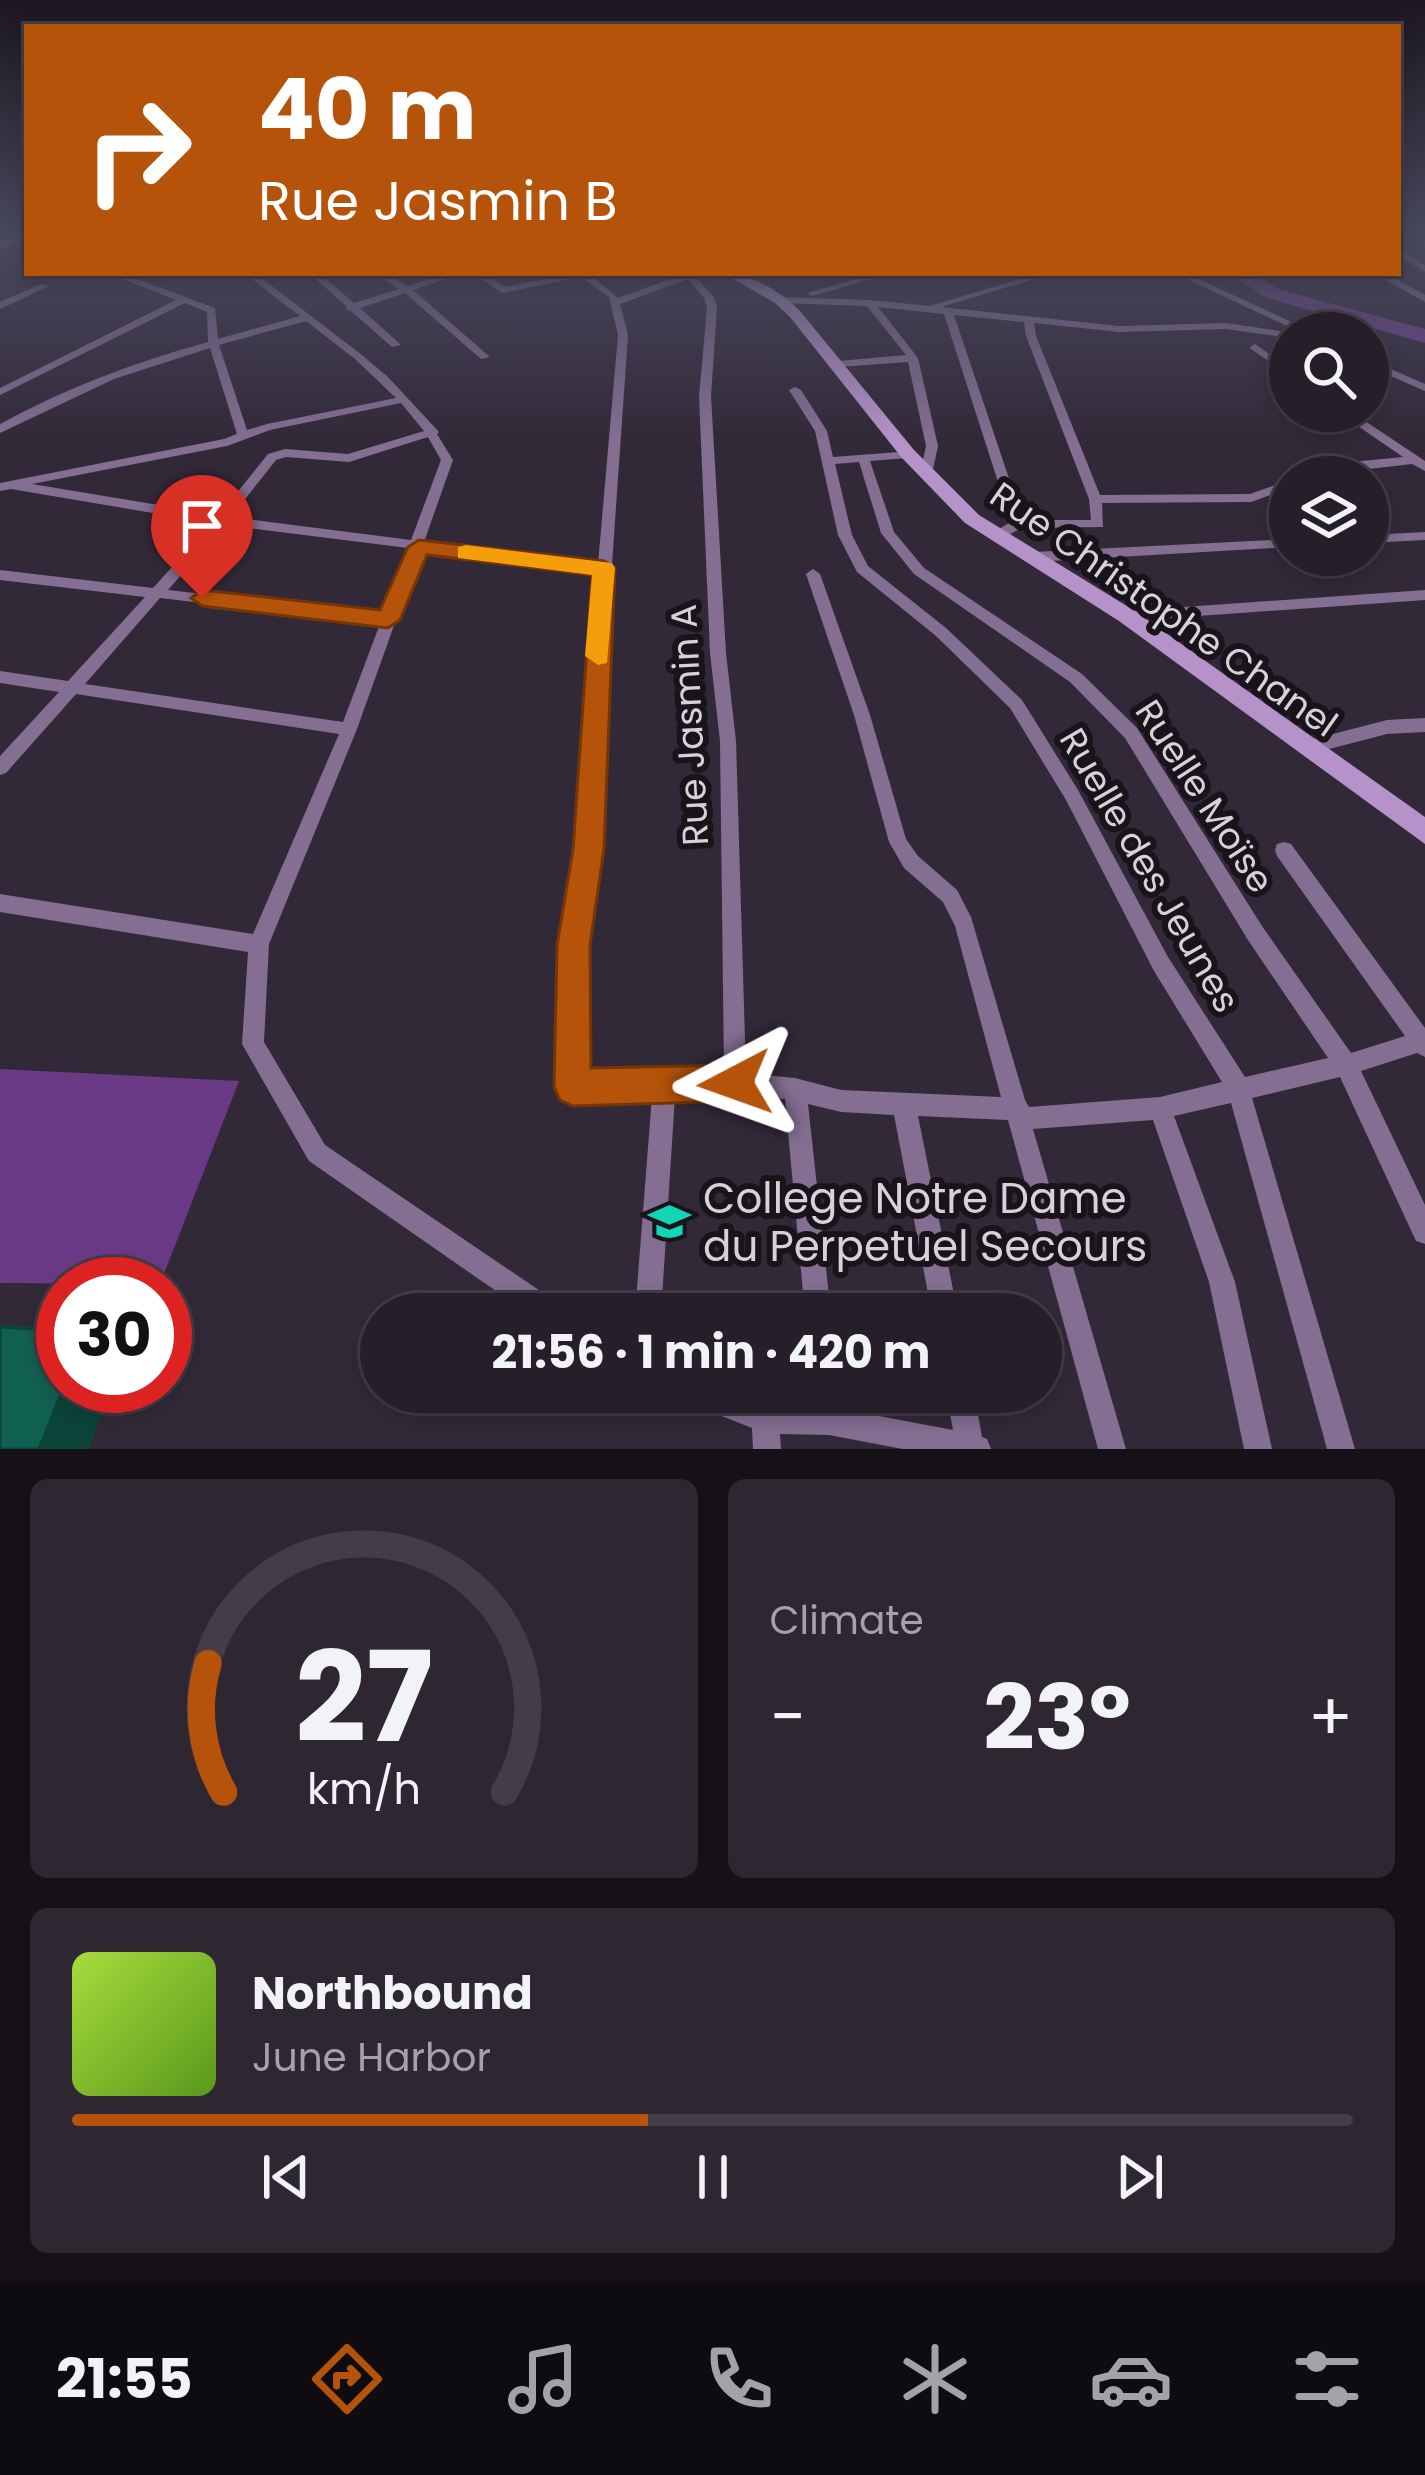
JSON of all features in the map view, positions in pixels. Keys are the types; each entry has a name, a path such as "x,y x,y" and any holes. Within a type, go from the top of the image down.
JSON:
{"street":[{"path":"0,392 171,307"},
{"path":"203,307 212,310 213,342 243,435"},
{"path":"292,307 375,371 433,432 447,460 349,728 259,944 253,1044 317,1153 521,1293"},
{"path":"350,308 354,307"},
{"path":"427,307 485,357"},
{"path":"617,307 623,335 588,849 574,945 573,1087 735,1083 795,1089 841,1102 1020,1114 1160,1108 1424,1042 1284,850"},
{"name":"Rue Jasmin A","path":"711,307 706,363 718,653 728,742 735,1083"},
{"name":"Rue Christophe Chanel","path":"794,307 908,454 972,519 1126,616 1425,832"},
{"path":"873,307 913,358 932,446 926,474"},
{"path":"911,307 1119,329 1226,326 1269,332"},
{"path":"926,308 931,307"},
{"path":"350,308 396,345"},
{"path":"948,310 1018,524"},
{"path":"0,429 56,398 213,342 306,318"},
{"path":"997,536 1018,524 1098,524 1095,499 1031,336 1029,319"},
{"path":"1255,347 1269,357"},
{"path":"839,364 913,358"},
{"path":"1389,372 1425,388"},
{"name":"Ruelle des Jeunes","path":"795,390 821,431 845,535 862,569 941,632 1016,704 1072,795 1161,964 1238,1088 1341,1449"},
{"path":"6,486 226,442 401,400"},
{"path":"0,768 277,454 349,458 433,432"},
{"path":"1373,432 1419,464"},
{"path":"829,461 908,454"},
{"name":"Ruelle Moïse","path":"864,460 888,533 919,571 1076,678 1131,733 1255,933 1346,1064 1425,1232"},
{"path":"1389,466 1419,464"},
{"path":"6,486 222,520 604,568"},
{"path":"1095,499 1251,497 1269,491"},
{"path":"1389,538 1425,536"},
{"path":"1033,557 1269,544"},
{"path":"0,574 388,620"},
{"path":"813,574 862,715 898,842 911,862 950,896 964,924 1112,1449"},
{"path":"1126,616 1425,596"},
{"path":"0,676 349,728"},
{"path":"1306,748 1387,727 1425,725"},
{"path":"0,903 259,944"},
{"path":"649,1293 664,1088"},
{"path":"795,1089 816,1293"},
{"path":"904,1105 941,1293"},
{"path":"1160,1108 1202,1213 1222,1282 1258,1449"},
{"path":"731,1413 766,1434 812,1413"},
{"path":"851,1413 973,1448 965,1413"}],"shaded area":[{"path":"0,1069 239,1081 171,1257 36,1257 36,1283 0,1283"}],"building":[{"path":"0,1327 36,1329 36,1413 53,1413 39,1449 0,1449"}],"waterway":[{"path":"1319,307 1425,336"}],"slow traffic":[{"path":"466,552 604,568 598,656"}],"place":[{"name":"College Notre Dame du Perpetuel Secours","path":"669,1222"}],"route":[{"path":"202,598 388,620 419,547 604,568 588,849 574,945 573,1087 735,1083"}]}
